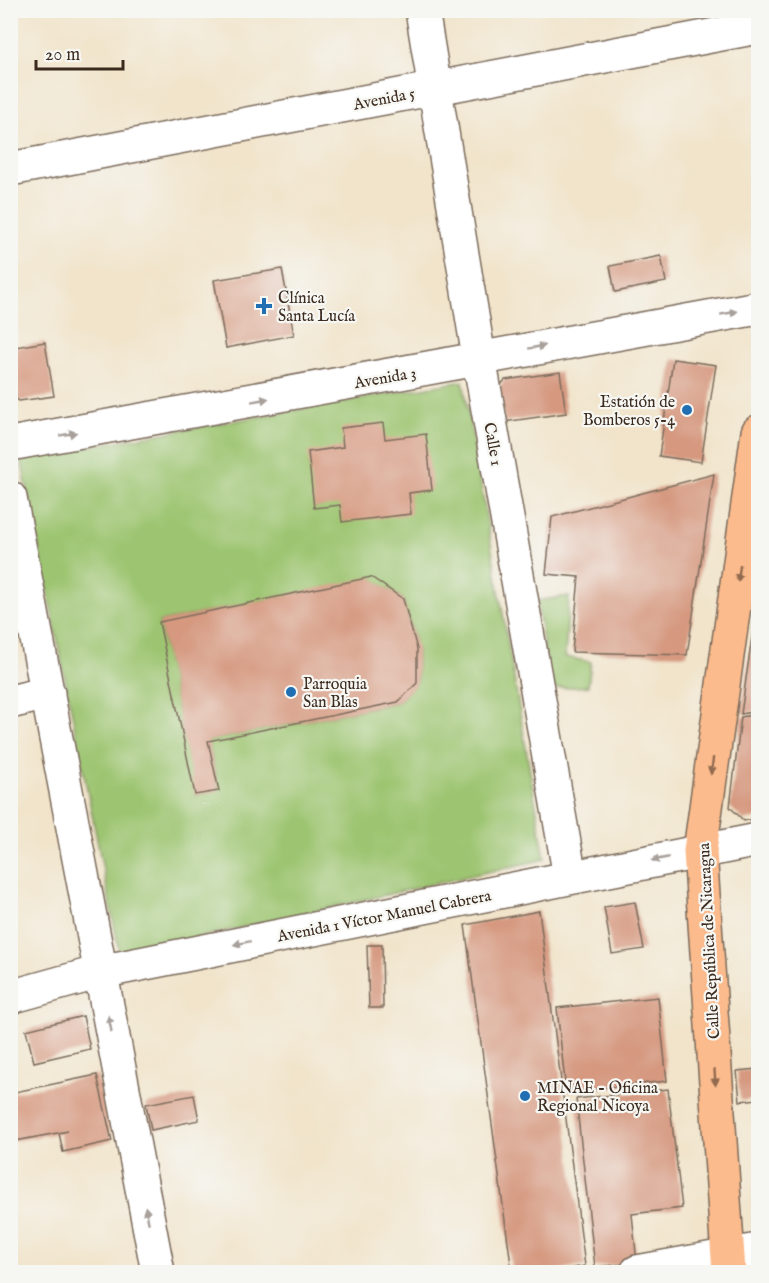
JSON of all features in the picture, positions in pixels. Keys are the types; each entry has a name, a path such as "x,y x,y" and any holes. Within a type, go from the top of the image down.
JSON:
{"main road":[{"name":"Calle República de Nicaragua","path":"738,1260 700,851 759,432"}],"street":[{"name":"Calle 1","path":"422,10 479,358 570,877"},
{"name":"Avenida 5","path":"10,169 759,27"},
{"name":"Avenida 3","path":"10,444 759,308"},
{"path":"10,498 158,1272"},
{"path":"10,702 48,693"},
{"name":"Avenida 1 Víctor Manuel Cabrera","path":"10,997 100,972 759,840"},
{"path":"637,1272 738,1260"}],"green space":[{"path":"463,381 545,859 120,955 21,458","holes":["371,578 403,599 417,649 417,682 398,702 208,741 219,790 196,795 159,622"]},
{"path":"569,596 565,657 591,662 588,686 550,689 537,601"}],"building":[{"path":"661,256 666,282 615,292 610,266"},
{"name":"Clínica Santa Lucía","path":"282,269 294,335 226,348 214,280"},
{"path":"45,342 54,396 19,401 10,394 10,348"},
{"name":"Estatión de Bomberos 5-4","path":"673,359 716,365 701,462 659,456"},
{"path":"560,372 566,413 504,422 499,387 505,380"},
{"path":"383,423 385,439 426,434 432,490 409,493 411,514 342,522 340,505 314,508 308,452 343,447 341,428"},
{"path":"714,474 687,655 572,652 579,577 546,574 552,517"},
{"name":"Parroquia San Blas","path":"371,577 403,599 417,649 417,683 398,702 208,741 219,791 195,795 159,622"},
{"path":"757,602 758,711 741,714"},
{"path":"758,714 758,818 744,821 730,807 741,717"},
{"path":"635,902 644,949 612,954 604,907"},
{"name":"MINAE - Oficina Regional Nicoya","path":"539,911 585,1266 550,1272 512,1272 465,925"},
{"path":"367,945 382,945 383,1008 369,1008"},
{"path":"658,997 667,1081 566,1092 557,1008"},
{"path":"83,1016 90,1049 34,1062 26,1030"},
{"path":"758,1069 758,1099 740,1101 737,1071"},
{"path":"97,1075 112,1141 63,1152 59,1133 68,1131 10,1142 10,1093"},
{"path":"668,1089 682,1208 632,1214 637,1263 595,1267 576,1099"},
{"path":"194,1095 199,1120 151,1130 146,1104"},
{"path":"758,1264 758,1272 743,1272 747,1266"}],"place":[{"name":"Clínica Santa Lucía","path":"264,306"},
{"name":"Estatión de Bomberos 5-4","path":"687,410"},
{"name":"Parroquia San Blas","path":"291,692"},
{"name":"MINAE - Oficina Regional Nicoya","path":"525,1096"}]}
